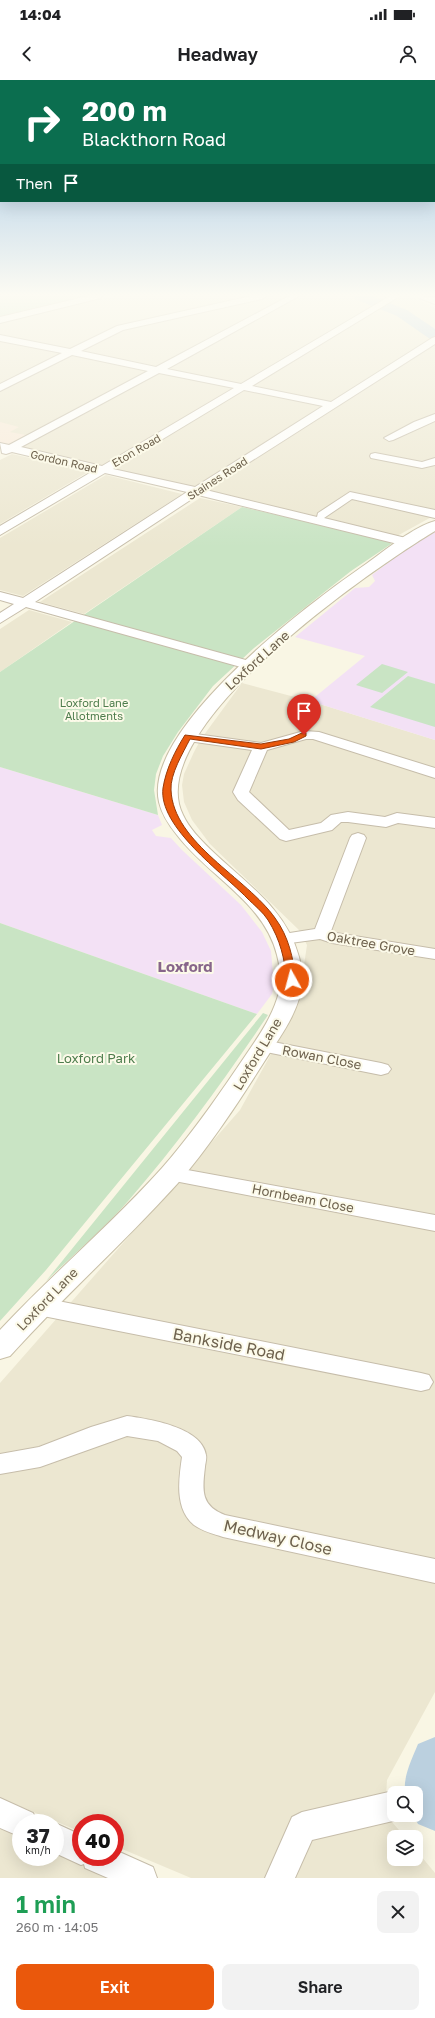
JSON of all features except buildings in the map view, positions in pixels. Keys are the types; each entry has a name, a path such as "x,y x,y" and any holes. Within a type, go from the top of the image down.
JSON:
{"street":[{"path":"0,388 16,380"},
{"path":"0,454 5,447 137,380"},
{"path":"206,380 332,405"},
{"name":"Eton Road","path":"0,531 254,380"},
{"name":"Staines Road","path":"0,619 372,380"},
{"path":"389,438 418,424 435,418"},
{"name":"Gordon Road","path":"5,447 198,491 406,542"},
{"path":"375,456 422,465 435,461"},
{"path":"322,515 350,495 435,514"},
{"name":"Loxford Lane","path":"0,1348 38,1306 171,1174 231,1096 285,1008 292,980 288,952 283,939 272,919 237,882 199,848 180,827 172,813 167,789 168,778 175,760 188,737 219,694 248,665 353,579 406,542 435,525"},
{"path":"0,596 248,665"},
{"path":"188,737 261,747 292,740 304,735 314,735 435,773"},
{"path":"261,747 241,792 243,797 286,836 326,827 337,818 386,822 397,818 435,823"},
{"path":"322,933 358,838"},
{"name":"Oaktree Grove","path":"283,939 322,933 332,938 435,954"},
{"name":"Rowan Close","path":"263,1046 381,1069"},
{"name":"Hornbeam Close","path":"171,1174 435,1223"},
{"name":"Bankside Road","path":"38,1306 421,1382"},
{"name":"Medway Close","path":"0,1464 40,1457 100,1434 127,1426 153,1429 186,1444 194,1455 191,1483 193,1501 200,1515 223,1526 435,1571"},
{"path":"280,1878 302,1827 387,1807"},
{"path":"0,1813 12,1818"},
{"path":"116,1866 142,1878"}],"shaded area":[{"path":"0,380 435,380 435,515 397,536 0,444"},
{"path":"0,422 19,427 10,432 26,435 9,444 0,443"},
{"path":"12,454 88,472 0,524 0,460"},
{"path":"106,475 182,494 23,596 0,590 0,538"},
{"path":"200,498 242,507 84,614 40,602"},
{"path":"435,532 435,740 310,701 365,656 295,637 355,588 369,587 375,581 372,575 407,548"},
{"path":"29,610 72,622 0,672 0,629"},
{"path":"242,683 310,701 435,740 435,1692 387,1780 385,1814 387,1816 387,1822 392,1822 399,1830 387,1830 387,1866 423,1866 423,1858 435,1873 435,1878 191,1878 124,1850 124,1814 72,1814 72,1828 64,1825 64,1814 38,1814 0,1798 0,1383 240,1110 282,1034 300,992 307,945 299,930 210,844 192,820 184,802 182,785 184,774 201,739"},
{"path":"0,767 158,815 162,825 152,830 156,836 171,838 241,905 262,932 271,951 274,985 272,994 257,1014 0,923"},
{"path":"0,1813 12,1820 12,1866 64,1866 64,1851 72,1856 72,1866 88,1866 108,1878 0,1878"}],"green space":[{"name":"Loxford Lane Allotments","path":"242,507 389,540 391,544 351,571 254,648 213,686 178,732 163,756 156,774 154,790 158,815 0,767 0,672"},
{"path":"382,664 408,672 382,693 356,685"},
{"path":"408,676 435,684 435,727 370,707"},
{"name":"Loxford Park","path":"0,923 257,1014 46,1270 0,1321"},
{"path":"263,1013 268,1015 219,1086 148,1178 119,1211 46,1281"}],"waterway":[{"path":"435,1760 429,1784 430,1796 435,1807"}],"district":[{"name":"Loxford","path":"185,966"}],"route":[{"path":"292,980 288,952 272,919 237,882 199,848 180,827 168,802 167,789 168,778 175,760 188,737 261,747 292,740 304,735"}]}
